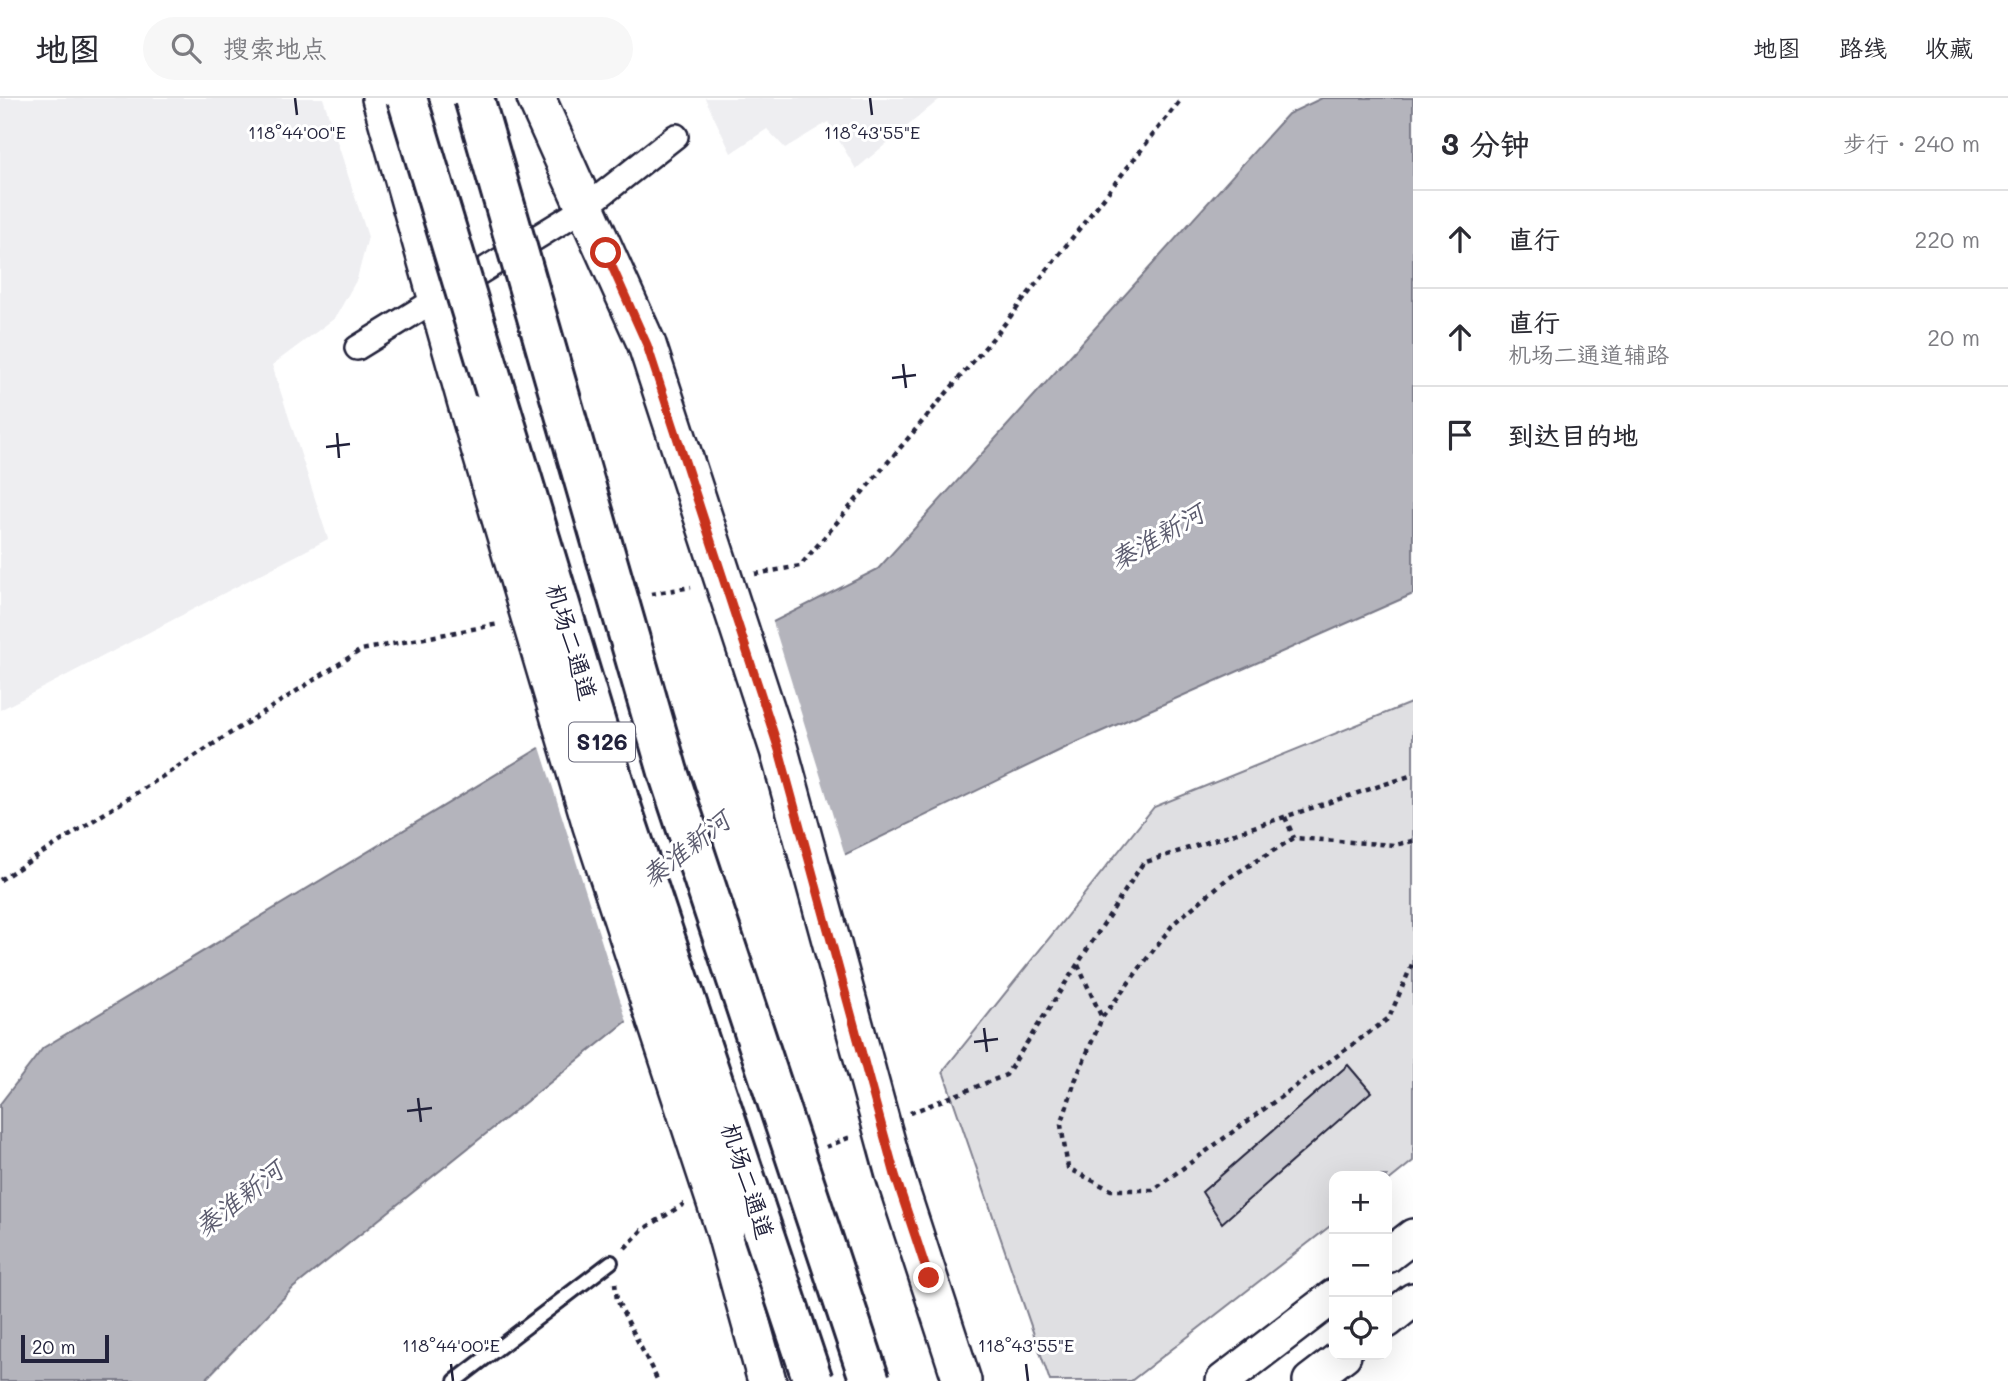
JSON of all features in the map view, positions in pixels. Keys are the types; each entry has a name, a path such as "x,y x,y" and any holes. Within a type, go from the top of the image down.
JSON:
{"highway":[{"name":"机场二通道","path":"407,98 619,800 813,1381"},
{"name":"S126","path":"474,98 668,772 870,1381"}],"main road":[{"path":"381,98 470,414 592,827 725,1230 767,1381"},
{"path":"536,98 647,345 779,750 895,1175 962,1381"}],"street":[{"path":"357,348 586,207 676,136"},
{"path":"1392,1252 1413,1236"},
{"path":"1223,1381 1333,1297"},
{"path":"1392,1317 1413,1300"},
{"path":"1310,1381 1337,1360"}],"lane":[{"path":"455,1381 611,1262"}],"path":[{"path":"903,1116 1006,1075 1143,863 1413,775"},
{"path":"1285,817 1294,838"},
{"path":"1413,841 1394,845 1294,838 1227,879 1174,923 1102,1018 1075,1081 1061,1125 1068,1168 1111,1190 1153,1190 1389,1018 1413,962"},
{"path":"1077,964 1102,1018"},
{"path":"813,1152 864,1132"},
{"path":"658,1381 617,1300 611,1262 642,1230 671,1209 697,1199"}],"shaded area":[{"path":"0,98 323,98 368,237 357,279 335,318 272,365 328,539 0,710"},
{"path":"705,98 941,98 856,169 828,122 785,148 767,129 731,153"},
{"path":"1413,702 1413,1161 1392,1178 1392,1171 1329,1171 1329,1227 1131,1381 1050,1381 943,1071 1154,807"}],"water":[{"name":"秦淮新河","path":"1322,98 1413,98 1413,594 1073,744 821,866 293,1288 204,1381 0,1381 0,1104 43,1048 619,700 878,569 1288,114"}],"pier":[{"path":"772,619 846,858 823,869 628,1025 539,744 617,697"}],"building":[{"path":"1348,1065 1371,1092 1222,1223 1202,1192"}],"route":[{"path":"606,253 647,345 779,750 895,1175 929,1278"}]}
